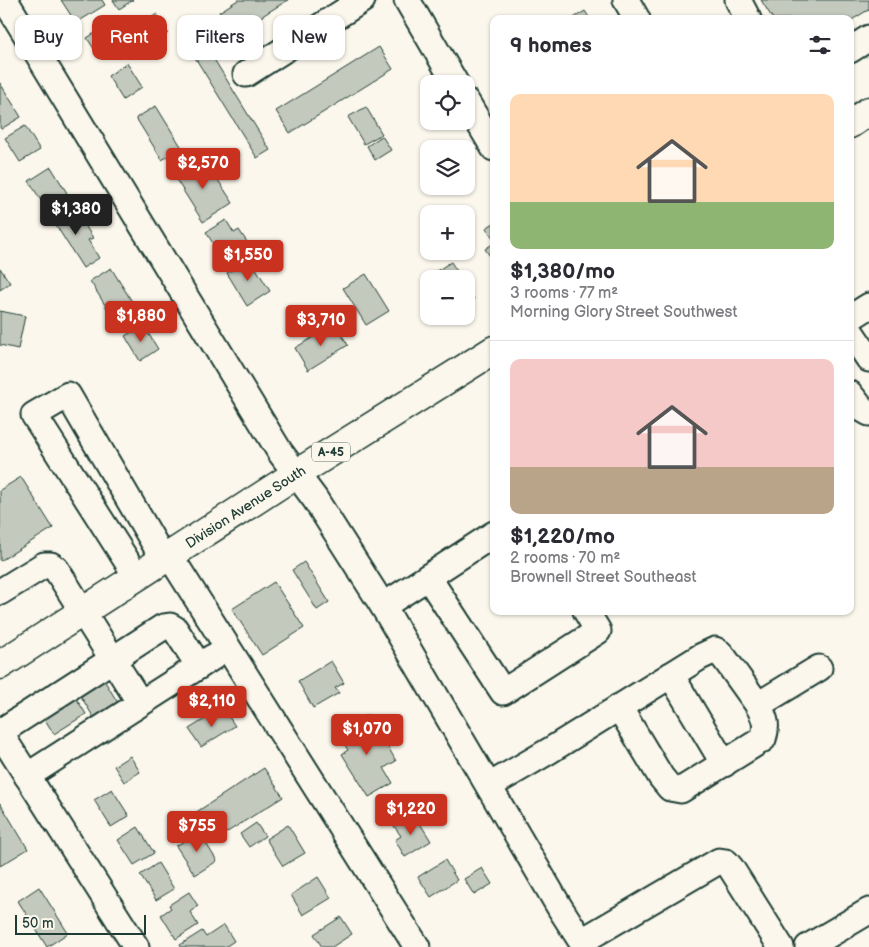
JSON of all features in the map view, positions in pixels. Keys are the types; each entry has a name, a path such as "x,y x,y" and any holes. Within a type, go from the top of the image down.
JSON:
{"main road":[{"path":"854,121 869,111"},
{"name":"Division Avenue South","path":"0,665 296,474 490,353"}],"street":[{"path":"5,0 280,452 315,500 384,606 560,908 584,944 719,861 726,862 731,868 781,947"},
{"path":"246,74 362,0"},
{"path":"407,0 451,75"},
{"path":"626,0 635,15"},
{"path":"738,0 746,15"},
{"path":"854,47 869,38"},
{"path":"475,116 490,141"},
{"path":"854,315 869,306"},
{"path":"854,337 869,359"},
{"path":"137,577 34,415 68,395 167,558 228,647 417,947"},
{"path":"854,399 862,409 869,413"},
{"path":"384,606 490,537"},
{"path":"0,592 44,565 56,569 140,703"},
{"path":"428,577 503,692 597,618"},
{"path":"136,947 0,732 163,627 170,626 175,629 199,666"},
{"path":"27,776 228,647"},
{"path":"489,786 700,657 715,650 725,659 758,705 766,720 766,731 763,739 681,790 676,791 670,788 619,707"},
{"path":"758,705 820,668"},
{"path":"671,676 724,764"},
{"path":"808,947 869,911"}],"building":[{"path":"61,0 102,0 105,5 82,19 82,15 71,15"},
{"path":"113,0 133,0 119,9"},
{"path":"238,0 288,0 263,15 221,15 219,12"},
{"path":"761,0 869,0 869,11 854,19 854,15 770,15"},
{"path":"585,11 588,15 578,15"},
{"path":"92,35 92,46 87,38"},
{"path":"379,47 393,69 290,133 276,111"},
{"path":"197,60 214,60 270,150 257,158"},
{"path":"127,63 142,87 123,100 108,76"},
{"path":"0,83 21,117 1,129 0,127"},
{"path":"156,106 182,148 162,160 136,118"},
{"path":"366,107 382,134 364,144 348,117"},
{"path":"25,126 40,150 20,162 5,138"},
{"path":"382,136 391,150 375,160 367,146"},
{"path":"203,157 233,203 203,222 174,176"},
{"path":"51,167 67,193 45,207 29,181"},
{"path":"73,206 93,238 88,240 99,258 83,268 52,219"},
{"path":"226,220 234,233 239,230 247,242 222,258 206,232"},
{"path":"490,226 490,234 486,228"},
{"path":"490,246 490,256 485,249"},
{"path":"250,259 270,291 247,306 227,273"},
{"path":"451,262 456,270 438,270"},
{"path":"0,268 10,283 0,290"},
{"path":"111,268 136,308 115,321 90,281"},
{"path":"366,274 389,311 366,325 343,288"},
{"path":"0,311 25,316 18,349 0,345"},
{"path":"335,324 348,345 308,370 295,348"},
{"path":"143,325 158,349 140,361 125,336"},
{"path":"21,477 53,528 0,561 0,490"},
{"path":"304,562 329,602 317,610 292,570"},
{"path":"274,582 304,628 262,655 232,609"},
{"path":"331,661 344,683 335,688 339,693 313,708 298,681"},
{"path":"104,680 123,711 99,726 80,695"},
{"path":"74,695 86,714 54,734 42,715"},
{"path":"223,708 235,726 201,747 189,729"},
{"path":"367,715 376,729 363,737 369,746 383,738 396,761 384,768 393,783 369,797 342,754 348,750 337,733"},
{"path":"130,756 140,772 124,782 114,766"},
{"path":"264,768 283,797 213,841 195,813"},
{"path":"112,789 129,816 111,827 94,800"},
{"path":"0,803 28,849 0,866"},
{"path":"414,814 431,841 405,857 395,840 401,836 394,826"},
{"path":"256,823 265,836 249,847 240,834"},
{"path":"288,825 305,853 283,866 266,839"},
{"path":"138,827 154,853 134,865 118,840"},
{"path":"199,832 217,861 195,875 176,846"},
{"path":"445,860 457,880 431,897 418,877"},
{"path":"158,863 174,889 156,900 140,875"},
{"path":"482,868 492,884 474,895 464,879"},
{"path":"318,877 331,898 303,915 291,895"},
{"path":"39,887 68,933 47,947 18,901"},
{"path":"189,892 198,906 190,912 198,925 176,939 161,915 171,908 169,905"},
{"path":"341,917 352,934 332,947 322,947 314,934"},
{"path":"224,925 234,941 225,947 181,947 180,945 202,931 206,937"}]}
